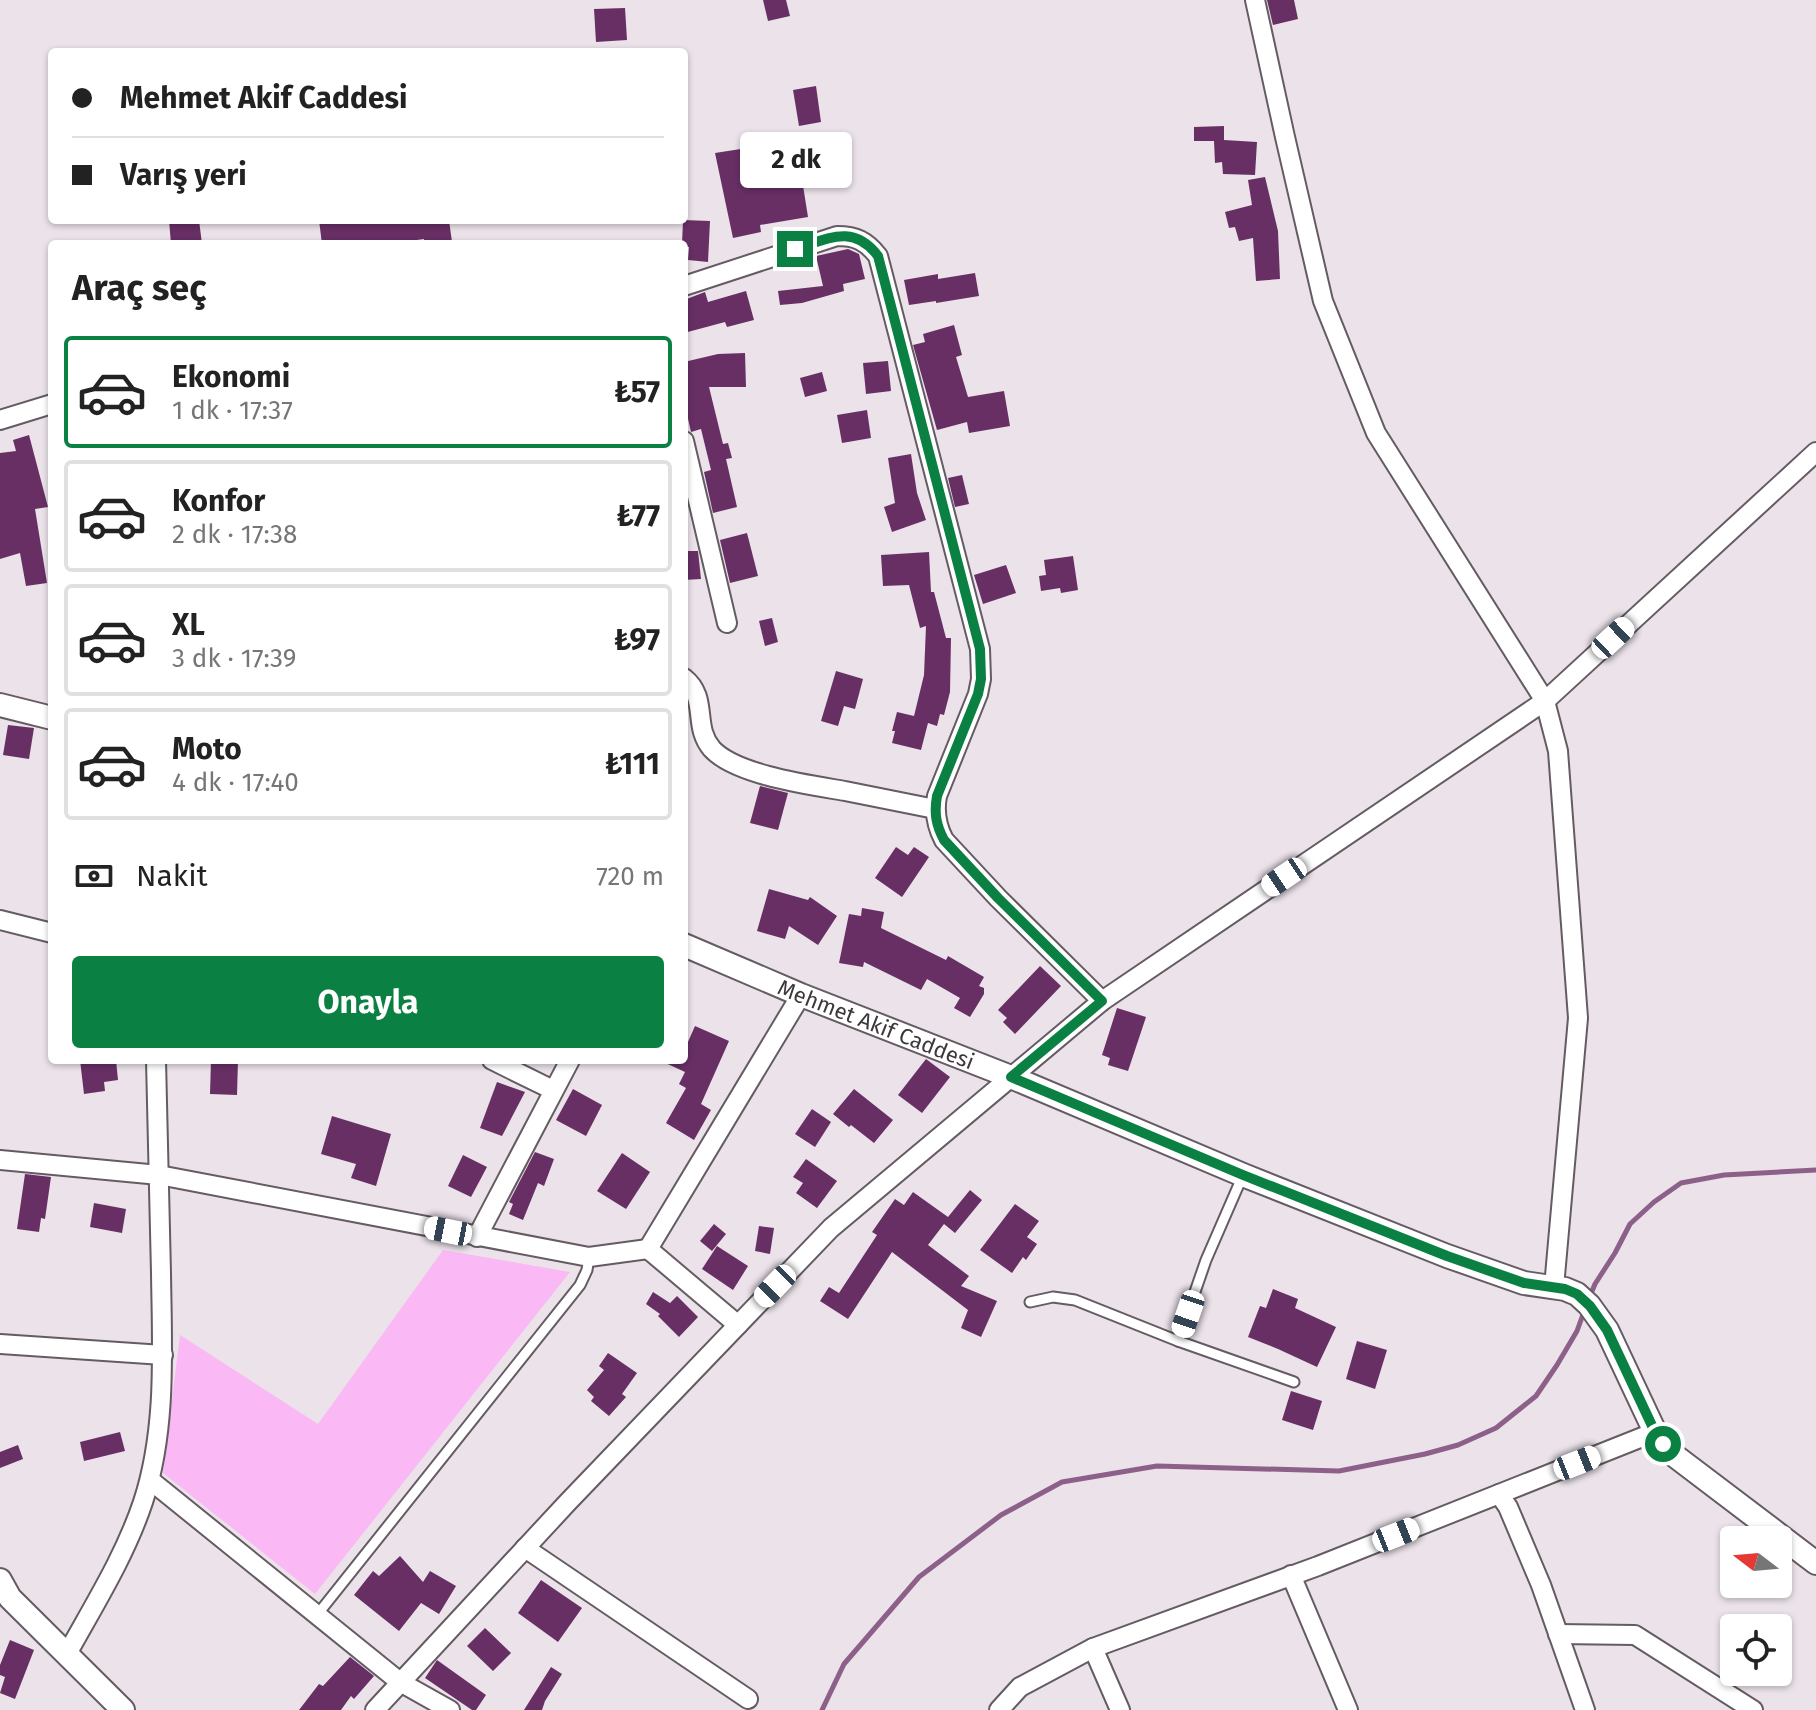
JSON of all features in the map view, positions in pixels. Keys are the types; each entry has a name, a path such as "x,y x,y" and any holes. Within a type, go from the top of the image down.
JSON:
{"street":[{"path":"1255,0 1323,301 1376,433 1545,701 1558,751 1578,1018 1554,1287"},
{"path":"688,285 837,236 861,239 878,256 980,649 978,694 937,796 936,820 944,840 1102,1001"},
{"path":"0,420 48,405"},
{"path":"375,1710 831,1228 1102,1001 1545,701 1816,452"},
{"path":"688,458 727,623"},
{"path":"688,682 699,698 701,728 705,738 719,755 729,761 787,780 935,809"},
{"path":"0,705 48,717"},
{"path":"0,920 48,932"},
{"name":"Mehmet Akif Caddesi","path":"688,947 1243,1175 1489,1271 1524,1283 1554,1287 1585,1301 1607,1330 1663,1444 1816,1563"},
{"path":"648,1249 801,995"},
{"path":"67,1654 133,1531 150,1480 160,1418 163,1355 156,1064"},
{"path":"500,1064 553,1090"},
{"path":"477,1237 568,1064"},
{"path":"0,1160 159,1175 589,1257 648,1249 738,1325"},
{"path":"0,1344 163,1355"},
{"path":"999,1710 1020,1687 1093,1648 1291,1575 1655,1432"},
{"path":"150,1480 400,1682 450,1710"},
{"path":"1499,1494 1508,1507 1541,1585 1585,1710"},
{"path":"525,1548 748,1699"},
{"path":"1291,1575 1348,1710"},
{"path":"0,1580 10,1598 123,1710"},
{"path":"1558,1634 1635,1635 1753,1710"},
{"path":"1093,1648 1120,1710"}],"lane":[{"path":"1178,1341 1206,1260 1243,1175"},
{"path":"317,1615 580,1285 589,1257"},
{"path":"1030,1302 1053,1297 1075,1300 1294,1382"}],"shaded area":[{"path":"443,1250 570,1272 315,1594 163,1473 180,1335 318,1424"}],"building":[{"path":"763,0 786,0 790,16 768,21"},
{"path":"1267,0 1294,0 1298,19 1273,25"},
{"path":"625,8 627,40 596,42 594,9"},
{"path":"816,86 821,122 799,126 793,90"},
{"path":"1224,126 1224,140 1257,142 1255,175 1223,174 1222,162 1215,163 1214,141 1194,141 1194,127"},
{"path":"747,148 749,161 798,154 808,217 760,225 761,232 733,238 715,153"},
{"path":"1265,177 1278,231 1280,279 1256,281 1253,238 1239,241 1235,227 1229,228 1225,212 1252,205 1248,180"},
{"path":"688,220 710,221 708,262 688,260 688,240 682,240 683,224 688,224"},
{"path":"169,224 200,224 202,240 171,240"},
{"path":"320,224 450,224 452,240 424,239 322,240"},
{"path":"848,249 859,254 865,279 843,284 844,291 802,303 780,305 778,291 823,286 816,256"},
{"path":"975,273 979,296 909,305 904,280 938,274 938,279"},
{"path":"746,291 754,320 727,327 725,322 688,332 688,298 705,292 708,302"},
{"path":"954,325 962,355 956,357 968,397 1004,391 1010,426 969,433 967,422 937,430 913,345 925,342 923,334"},
{"path":"745,353 746,387 709,387 723,444 728,443 732,458 726,459 737,507 713,513 704,472 711,470 701,429 691,432 688,419 688,361 718,354"},
{"path":"888,361 891,391 866,394 863,363"},
{"path":"822,372 827,391 805,397 800,378"},
{"path":"867,410 871,438 842,443 837,415"},
{"path":"29,435 48,507 35,509 47,583 26,586 20,553 0,559 0,453 16,451 13,440"},
{"path":"911,454 917,493 926,520 892,532 884,507 895,503 888,458"},
{"path":"962,475 969,504 955,507 948,478"},
{"path":"747,533 758,576 730,583 720,540"},
{"path":"688,551 698,551 701,579 688,580"},
{"path":"929,552 931,592 934,592 946,638 951,638 950,692 944,715 940,714 937,726 928,723 921,750 892,743 895,731 892,731 897,712 914,716 924,675 926,626 920,628 909,585 883,586 881,555"},
{"path":"1073,556 1078,590 1061,593 1060,588 1041,591 1039,576 1046,575 1044,560"},
{"path":"1006,565 1016,593 983,604 974,575"},
{"path":"772,618 778,642 765,646 759,621"},
{"path":"836,671 863,679 855,709 844,706 838,726 821,721"},
{"path":"8,725 34,728 29,759 3,755"},
{"path":"760,786 788,793 778,830 750,823"},
{"path":"896,847 908,855 914,847 929,857 902,897 875,878"},
{"path":"769,889 808,900 810,897 837,916 818,945 789,926 785,939 757,931"},
{"path":"862,908 884,912 881,928 946,960 948,956 984,977 979,986 984,988 984,994 970,1017 954,1008 960,998 927,979 921,990 864,962 863,967 839,963 849,914 861,916"},
{"path":"1040,966 1061,986 1015,1034 1003,1022 1007,1018 998,1010"},
{"path":"1117,1008 1146,1017 1128,1071 1108,1065 1110,1058 1102,1055"},
{"path":"695,1026 729,1041 701,1104 711,1110 694,1140 666,1123 686,1088 679,1084 685,1072 668,1064 688,1064 688,1042"},
{"path":"926,1059 950,1077 922,1113 898,1095"},
{"path":"80,1064 116,1064 118,1080 104,1082 105,1091 84,1094"},
{"path":"211,1064 238,1064 237,1095 210,1094"},
{"path":"497,1082 525,1092 502,1136 480,1128"},
{"path":"573,1089 602,1105 586,1136 556,1120"},
{"path":"854,1089 893,1120 874,1143 833,1114"},
{"path":"812,1109 831,1122 815,1147 795,1134"},
{"path":"332,1116 391,1134 376,1186 351,1178 356,1164 321,1154"},
{"path":"535,1152 554,1159 544,1186 538,1183 523,1220 509,1214 513,1204 509,1202"},
{"path":"622,1153 650,1172 626,1209 597,1191"},
{"path":"463,1155 487,1167 471,1197 448,1186"},
{"path":"806,1159 837,1181 817,1208 796,1193 803,1183 793,1177"},
{"path":"25,1174 51,1177 45,1219 41,1218 39,1232 17,1229"},
{"path":"970,1190 982,1200 955,1233 944,1224 928,1245 969,1276 961,1286 997,1301 981,1337 961,1328 968,1310 892,1252 848,1319 820,1301 829,1287 839,1293 877,1235 872,1232 895,1199 904,1205 913,1192 948,1217"},
{"path":"94,1203 126,1209 122,1233 90,1227"},
{"path":"1015,1204 1039,1221 1027,1237 1037,1244 1012,1273 980,1250"},
{"path":"714,1224 726,1234 712,1251 700,1241"},
{"path":"759,1226 774,1228 770,1254 755,1251"},
{"path":"717,1246 748,1266 733,1290 702,1269"},
{"path":"1273,1289 1298,1299 1295,1308 1336,1327 1317,1367 1248,1337 1260,1306 1266,1308"},
{"path":"653,1292 670,1303 677,1296 698,1317 679,1337 658,1316 660,1314 646,1304"},
{"path":"1357,1341 1387,1350 1375,1389 1346,1379"},
{"path":"608,1353 637,1373 622,1394 626,1397 609,1416 591,1401 594,1397 587,1390 604,1370 599,1366"},
{"path":"1291,1391 1322,1401 1313,1430 1282,1420"},
{"path":"120,1432 125,1451 84,1461 80,1442"},
{"path":"18,1445 23,1459 0,1468 0,1452"},
{"path":"400,1556 423,1582 430,1571 456,1586 439,1614 421,1603 399,1631 354,1595 373,1571 379,1576"},
{"path":"541,1580 582,1608 558,1642 518,1613"},
{"path":"485,1628 511,1653 493,1671 467,1646"},
{"path":"10,1640 34,1650 15,1699 0,1693 5,1677 0,1675 0,1665"},
{"path":"350,1657 374,1676 354,1699 351,1696 341,1710 299,1710 319,1684 323,1686"},
{"path":"437,1660 486,1695 476,1710 425,1678"},
{"path":"551,1667 562,1674 542,1710 524,1710"}],"waterway":[{"path":"1590,1296 1630,1224 1681,1183 1724,1175 1816,1170"},
{"path":"822,1710 844,1664 919,1577 1001,1515 1062,1482 1157,1466 1339,1471 1458,1445 1496,1428 1536,1396 1577,1331 1585,1309"}],"route":[{"path":"795,249 837,236 850,236 861,239 878,256 980,649 978,694 937,796 935,809 939,830 944,840 998,898 1102,1001 1011,1077 1243,1175 1447,1256 1524,1283 1565,1289 1577,1294 1598,1315 1607,1330 1663,1444"}]}
